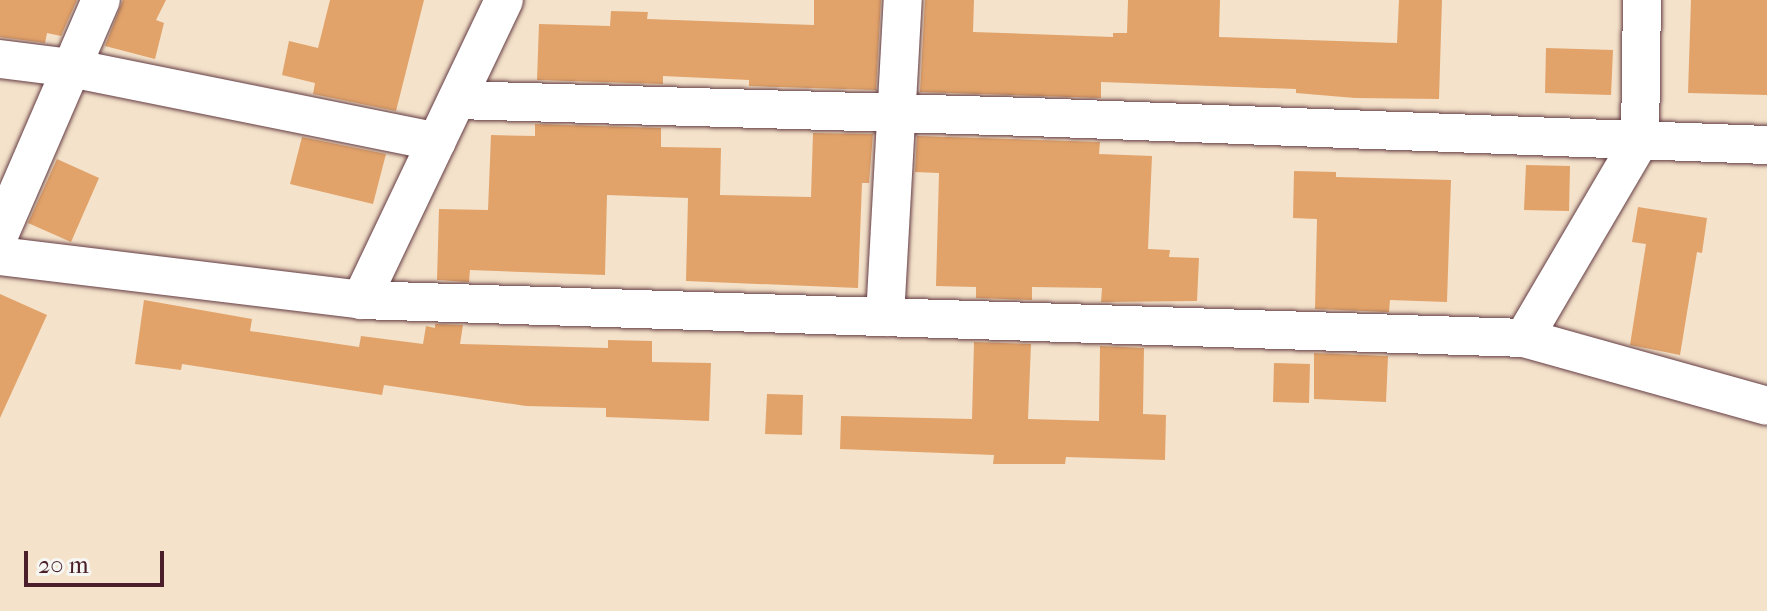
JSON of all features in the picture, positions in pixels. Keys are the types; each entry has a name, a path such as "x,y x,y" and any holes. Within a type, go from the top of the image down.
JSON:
{"street":[{"path":"0,233 101,0"},
{"path":"361,300 504,0"},
{"path":"885,317 903,0"},
{"path":"1524,338 1640,140 1642,0"},
{"path":"0,59 71,68 437,142"},
{"path":"457,100 1767,145"},
{"path":"0,256 361,300 1524,338 1767,406"}],"building":[{"path":"0,0 77,0 61,36 47,33 45,43 0,37"},
{"path":"123,0 166,0 156,20 164,23 155,59 105,46"},
{"path":"330,0 424,0 396,111 313,94 315,83 282,75 289,41 318,48"},
{"path":"814,0 881,0 876,90 749,86 749,80 663,76 663,84 537,80 539,24 610,26 611,11 648,12 647,19 814,25"},
{"path":"925,0 974,0 973,32 1113,37 1113,33 1127,33 1128,0 1220,0 1219,37 1397,43 1399,0 1442,0 1439,99 1355,98 1296,93 1296,89 1101,82 1101,98 920,92"},
{"path":"1691,0 1767,0 1767,95 1688,93"},
{"path":"1546,48 1613,50 1611,95 1545,93"},
{"path":"535,124 661,128 661,147 721,148 720,195 811,197 813,133 873,134 869,183 862,183 858,288 686,281 688,198 607,195 605,275 470,270 469,282 437,280 439,209 488,210 491,135 535,136"},
{"path":"917,136 1100,142 1099,154 1152,156 1148,249 1170,250 1169,257 1199,258 1197,301 1101,302 1102,288 1032,287 1032,300 976,298 976,287 936,286 939,173 915,172"},
{"path":"302,137 386,154 373,204 290,184"},
{"path":"57,159 99,178 71,242 28,223"},
{"path":"1526,165 1570,166 1569,211 1524,210"},
{"path":"1294,171 1336,172 1336,177 1451,180 1447,302 1390,300 1389,312 1315,309 1317,219 1293,218"},
{"path":"1638,207 1707,218 1702,253 1697,252 1680,355 1630,345 1646,244 1632,242"},
{"path":"0,294 47,315 0,418"},
{"path":"144,300 252,319 250,331 359,347 361,336 423,344 426,326 435,328 435,324 463,325 460,344 608,348 608,340 652,341 652,362 711,363 709,421 606,417 606,408 526,406 384,385 382,395 182,364 181,370 135,364"},
{"path":"974,342 1031,344 1028,419 1099,421 1100,346 1144,348 1143,414 1166,415 1165,460 1066,457 1065,464 993,464 994,455 840,449 841,416 972,419"},
{"path":"1314,353 1388,356 1386,402 1314,399"},
{"path":"1274,363 1310,364 1309,403 1273,402"},
{"path":"767,394 803,395 802,435 765,434"}]}
